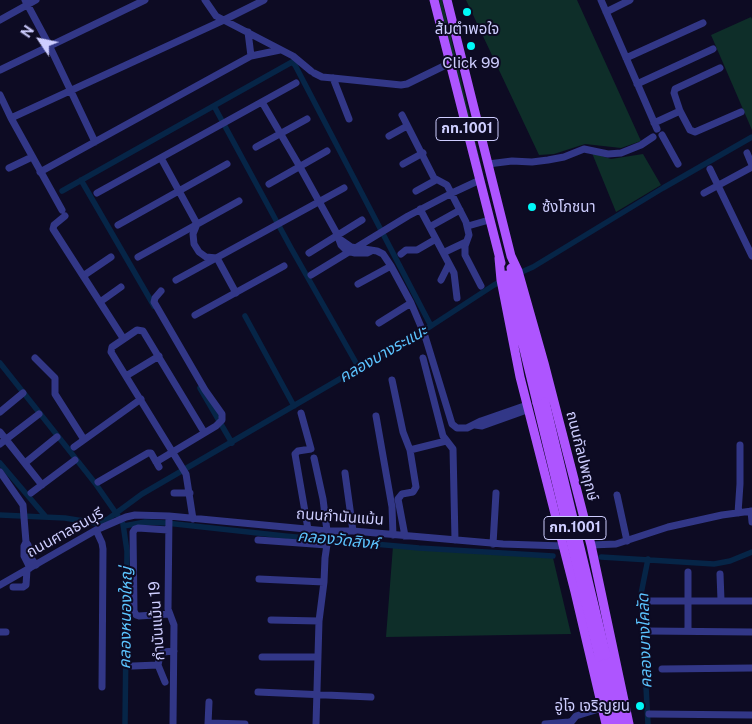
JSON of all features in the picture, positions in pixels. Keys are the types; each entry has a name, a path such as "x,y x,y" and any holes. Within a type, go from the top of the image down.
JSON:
{"main road":[{"name":"ถนนกัลปพฤกษ์","path":"434,0 499,258 510,280 575,484 591,546 630,724"},
{"name":"ถนนกัลปพฤกษ์","path":"448,0 511,256 510,280 528,408 576,592 606,724"},
{"name":"ถนนกัลปพฤกษ์","path":"510,280 602,656 622,724"},
{"path":"549,488 561,499 570,499 575,493 575,484"},
{"path":"563,546 591,546"},
{"path":"576,592 577,579 582,574 591,575 599,584"},
{"name":"ถนนกัลปพฤกษ์","path":"602,656 613,724"}],"street":[{"path":"0,20 26,2 36,0"},
{"path":"0,70 145,0"},
{"path":"205,0 212,12 224,20 293,56 312,72 322,76 400,85 407,84 450,62"},
{"path":"11,118 264,0"},
{"path":"601,0 658,129 678,164"},
{"path":"606,12 630,0"},
{"path":"26,2 96,142"},
{"path":"626,58 704,23"},
{"path":"248,32 251,56"},
{"path":"637,84 713,49"},
{"path":"40,172 251,56 280,50"},
{"path":"720,68 675,88 674,93 680,111 690,130 695,132 741,112"},
{"path":"333,78 349,119"},
{"path":"97,193 296,83"},
{"path":"1,99 64,213 53,229 124,338"},
{"path":"262,102 338,236 353,250"},
{"path":"488,164 512,161 540,161 584,149 608,154 621,153 653,137 653,133 680,111"},
{"path":"402,115 436,180 447,185 452,192 468,226 468,238 464,250 465,255 481,286"},
{"path":"256,147 307,119"},
{"path":"389,136 407,126"},
{"path":"269,184 327,151"},
{"path":"403,164 422,153"},
{"path":"704,193 719,186 752,165 747,153"},
{"path":"9,168 32,158"},
{"path":"161,158 197,224 193,234 194,244 199,252 206,257 217,258"},
{"path":"118,225 227,164"},
{"path":"710,169 752,256"},
{"path":"416,191 436,180"},
{"path":"311,275 420,209 480,180"},
{"path":"176,280 344,188"},
{"path":"138,257 239,201"},
{"path":"420,209 454,273 457,298"},
{"path":"434,225 460,210"},
{"path":"309,253 362,220"},
{"path":"468,226 489,220"},
{"path":"402,254 406,250 417,250 436,239"},
{"path":"447,251 466,242"},
{"path":"353,250 365,248 370,251 377,251 383,254 391,266 425,336 452,424 461,429 482,426 528,408"},
{"path":"83,276 112,257"},
{"path":"217,258 236,293"},
{"path":"441,280 449,264"},
{"path":"195,315 284,266"},
{"path":"358,284 391,266"},
{"path":"100,302 120,287"},
{"path":"98,482 148,454 151,454 158,465 222,420 222,414 205,390 154,302 161,291"},
{"path":"380,323 411,304"},
{"path":"193,519 190,492 182,465 111,352 112,347 140,329 146,335 204,432"},
{"path":"126,376 159,356"},
{"path":"35,358 55,378 55,394 83,438"},
{"path":"423,358 446,441 453,449 456,540"},
{"path":"392,380 403,432 410,450 416,487 413,492 399,496 397,501 405,536"},
{"path":"0,412 23,393"},
{"path":"74,447 83,438 141,399"},
{"path":"301,413 311,449 298,451 295,454 308,529"},
{"path":"3,442 39,414"},
{"path":"376,416 392,507 393,535"},
{"path":"0,432 3,442 26,463 42,485"},
{"path":"26,463 57,437"},
{"path":"410,450 446,441"},
{"path":"738,512 740,445"},
{"path":"314,458 323,499 328,538 319,621 316,724"},
{"path":"31,493 75,460"},
{"path":"345,473 353,531"},
{"path":"1,477 19,498 24,512 26,542 24,556 31,568 26,585 23,587 13,587"},
{"path":"174,493 190,492"},
{"path":"493,544 496,494"},
{"path":"617,495 627,541"},
{"path":"591,546 616,544 668,527 738,512 752,511 752,522"},
{"name":"ถนนกำนันแม้น","path":"116,521 135,515 168,524 193,519 308,529 328,538 353,531 493,544 563,546"},
{"name":"ถนนศาลธนบุรี","path":"0,585 96,530 116,521"},
{"path":"168,524 138,528 133,532 134,611 139,616 170,615"},
{"name":"กำนันแม้น 19","path":"168,524 170,615 174,625 173,724"},
{"path":"96,530 103,549 102,687"},
{"path":"258,540 328,538"},
{"path":"688,572 688,631"},
{"path":"720,574 721,600"},
{"path":"259,579 324,582"},
{"path":"651,601 752,601"},
{"path":"154,619 170,615"},
{"path":"271,620 319,621"},
{"path":"648,631 752,632"},
{"path":"164,682 158,665 160,654 174,651"},
{"path":"262,657 318,657"},
{"path":"133,666 158,665"},
{"path":"662,669 752,668"},
{"path":"258,692 370,697"},
{"path":"209,702 208,724 245,724"},
{"path":"545,724 569,722 576,716 602,708"},
{"path":"649,714 752,715"}],"green space":[{"path":"439,0 442,0 484,177 461,93"},
{"path":"466,0 577,0 641,141 621,148 585,144 554,154 539,155"},
{"path":"751,17 752,19 752,130 711,35"},
{"path":"592,153 611,159 643,154 661,185 616,212"},
{"path":"393,546 553,558 571,634 386,637"}],"waterway":[{"path":"62,191 292,62 431,326"},
{"path":"214,106 359,368"},
{"name":"คลองบางระแนะ","path":"517,274 533,267 663,188 752,137"},
{"path":"81,180 154,306"},
{"name":"คลองบางระแนะ","path":"0,515 65,518 96,523 108,519 142,494 431,326 504,280"},
{"path":"245,316 294,406"},
{"path":"0,363 95,483 118,516"},
{"path":"200,388 232,443"},
{"path":"0,463 46,517"},
{"name":"คลองวัดสิงห์","path":"124,526 145,522 166,523 419,548 553,556"},
{"name":"คลองหนองใหญ่","path":"123,524 127,551 125,724"},
{"name":"คลองวัดสิงห์","path":"601,557 714,564 730,561 752,552"},
{"name":"คลองบางโคลัด","path":"648,559 641,594 648,724"}],"place":[{"name":"ส้มตำพอใจ","path":"467,12"},
{"name":"Click 99","path":"471,46"},
{"name":"ซ้งโภชนา","path":"532,207"},
{"name":"อู่โจ เจริญยน","path":"640,706"}]}
